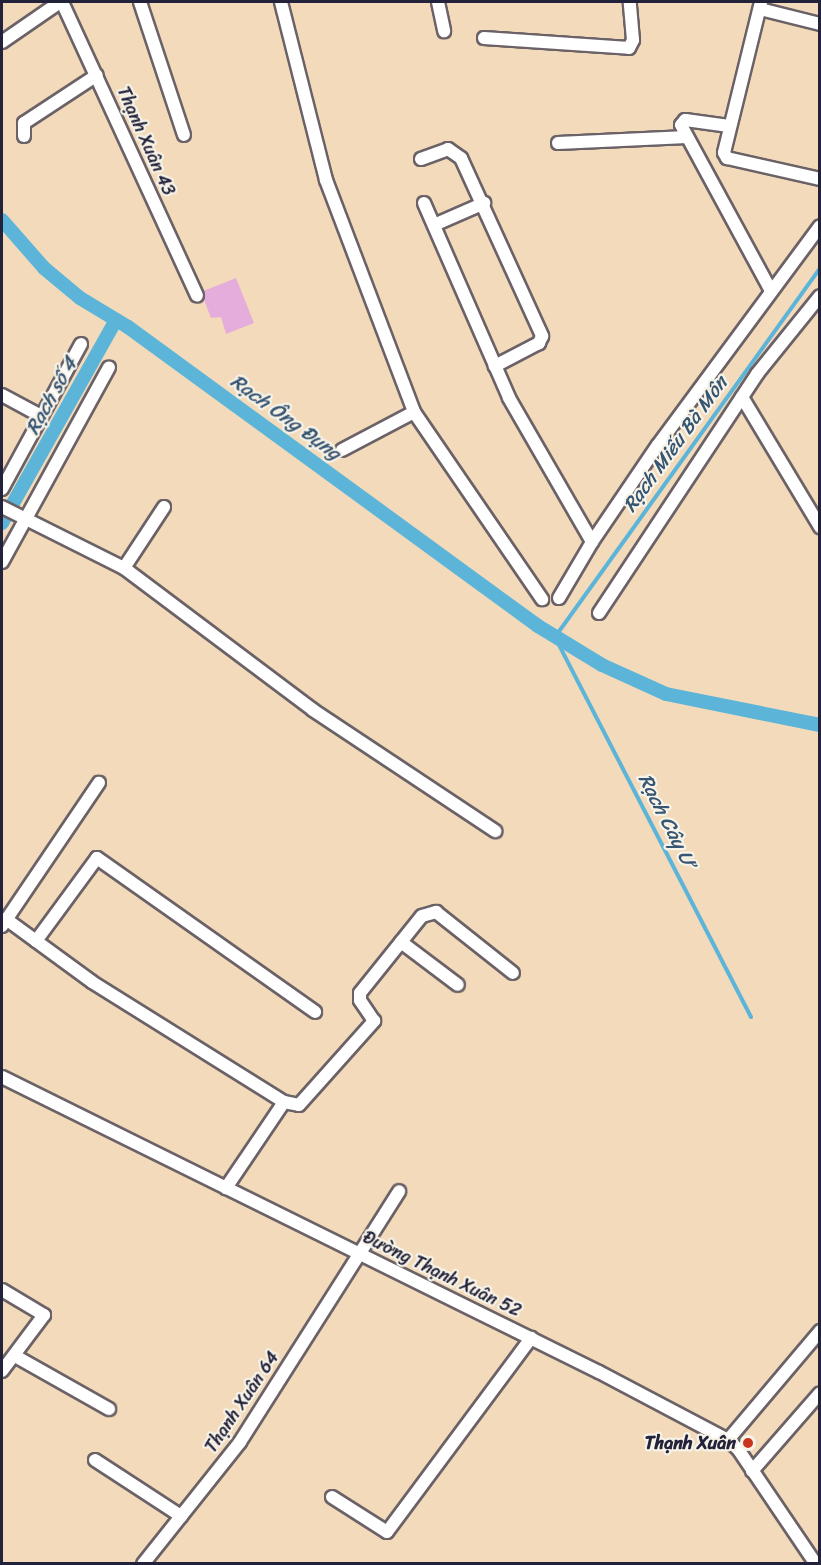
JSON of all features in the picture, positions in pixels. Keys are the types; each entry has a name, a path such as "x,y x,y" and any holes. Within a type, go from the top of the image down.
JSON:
{"street":[{"path":"2,42 61,2"},
{"name":"Thạnh Xuân 43","path":"61,2 197,295"},
{"path":"140,2 184,135"},
{"path":"281,2 326,180 414,412 542,599"},
{"path":"438,2 444,31"},
{"path":"484,38 629,48 633,40 630,2"},
{"path":"819,24 758,4 724,153 727,158 819,179"},
{"path":"24,136 24,123 96,75"},
{"path":"729,126 685,120 681,125 771,291"},
{"path":"558,143 687,137"},
{"path":"421,159 448,149 456,152 484,203 542,336 539,343 495,366"},
{"path":"424,202 509,398 592,542"},
{"path":"434,225 484,203"},
{"path":"559,598 592,542 819,226"},
{"path":"599,613 742,397 792,326 819,296"},
{"path":"2,489 81,345"},
{"path":"2,562 109,368"},
{"path":"2,395 41,416"},
{"path":"742,397 819,527"},
{"path":"342,450 414,412"},
{"path":"2,507 27,516 124,568 313,710 495,831"},
{"path":"124,568 164,507"},
{"path":"99,783 4,923 36,941 92,982 284,1102 299,1105 374,1021 360,999 360,993 422,916 436,912 513,973"},
{"path":"36,941 98,858 315,1012"},
{"path":"401,942 458,985"},
{"name":"Đường Thạnh Xuân 52","path":"2,1077 531,1338 728,1440 816,1563"},
{"path":"226,1188 284,1102"},
{"name":"Thạnh Xuân 64","path":"143,1563 245,1434 399,1191"},
{"path":"2,1290 44,1315 2,1371"},
{"path":"728,1440 819,1331"},
{"path":"332,1497 387,1532 531,1338"},
{"path":"15,1356 109,1409"},
{"path":"752,1471 819,1393"},
{"path":"95,1460 181,1516"}],"building":[{"path":"236,278 254,323 226,334 221,317 211,318 201,292"}],"waterway":[{"name":"Rạch Ông Đụng","path":"2,220 44,268 80,298 128,327 538,626 602,665 666,694 820,725"},
{"name":"Rạch Miếu Bà Môn","path":"751,1017 555,637 820,268"},
{"name":"Rạch số 4","path":"2,523 116,320"}],"place":[{"name":"Thạnh Xuân","path":"748,1443"}],"water label":[{"name":"Rạch Cây Ư","path":"667,820"}]}
